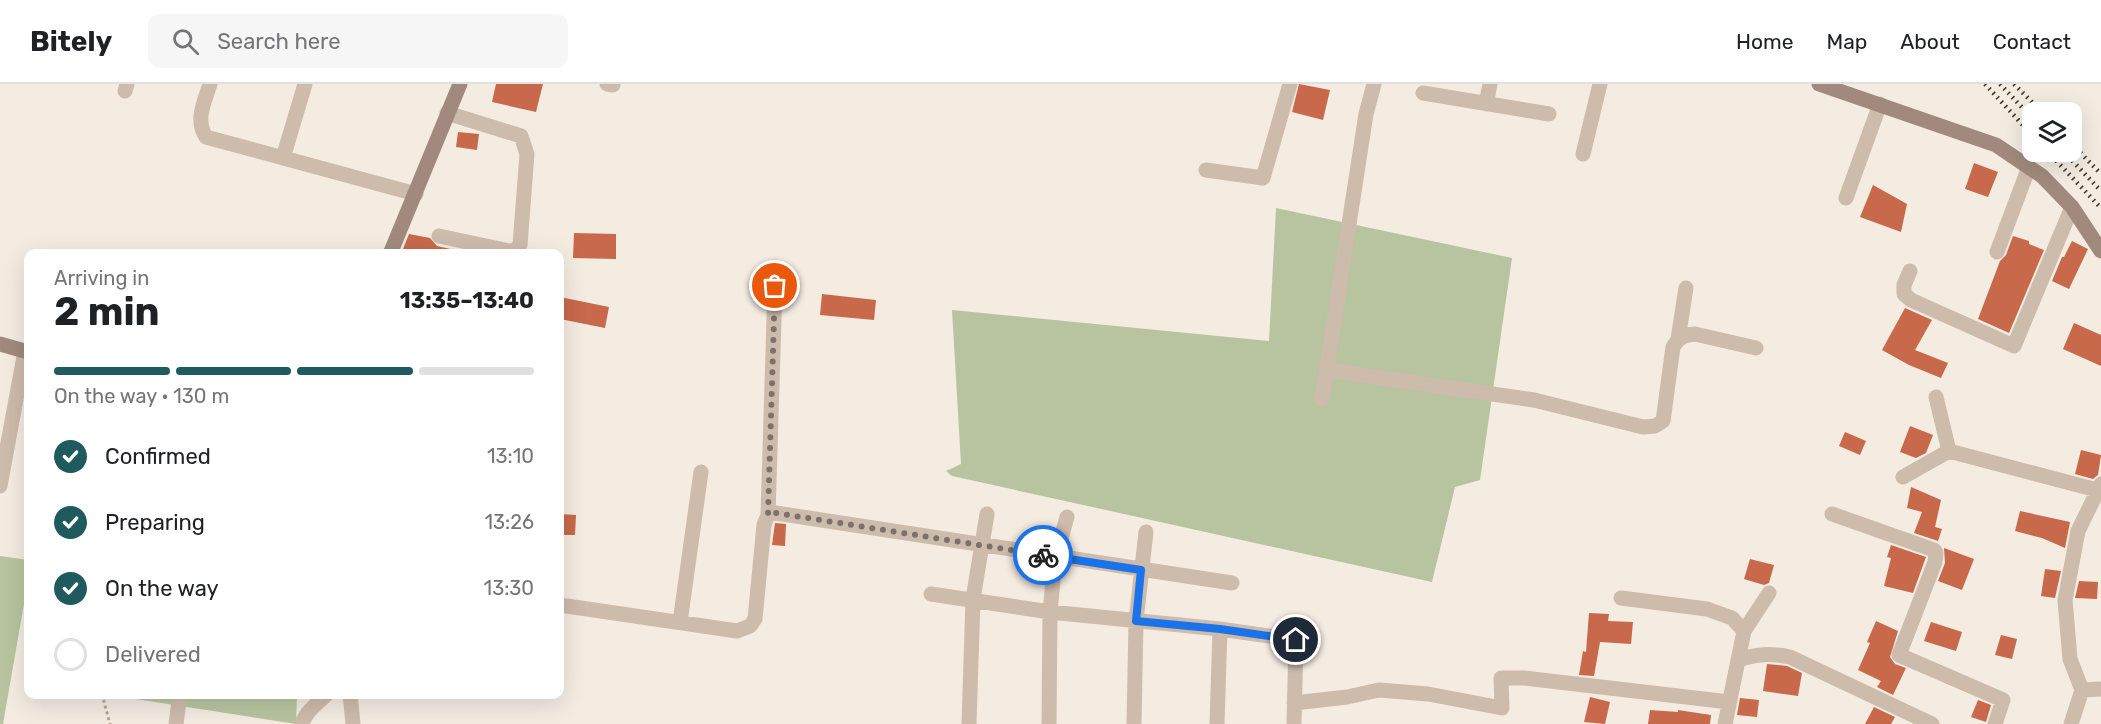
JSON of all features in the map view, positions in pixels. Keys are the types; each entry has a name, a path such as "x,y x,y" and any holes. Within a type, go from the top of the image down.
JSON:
{"street":[{"path":"210,84 200,114 201,129 206,138 416,194"},
{"path":"283,158 305,84"},
{"path":"392,249 460,84"},
{"path":"607,84 613,85"},
{"path":"1206,170 1263,178 1290,84"},
{"path":"1323,399 1366,114 1374,84"},
{"path":"1486,104 1490,84"},
{"path":"1583,154 1600,84"},
{"path":"1819,84 1996,145 2042,176 2072,207 2101,251"},
{"path":"1423,93 1549,114"},
{"path":"1846,198 1880,105"},
{"path":"447,113 521,136 527,154 520,245 517,249"},
{"path":"1997,252 2029,167"},
{"path":"1910,271 1904,285 1904,294 1911,300 2014,346 2072,207"},
{"path":"439,236 500,249"},
{"path":"564,606 737,631 750,626 754,619 764,525 768,515 775,286"},
{"path":"1327,370 1534,400 1643,428 1655,426 1663,421 1673,347 1678,339 1686,288"},
{"path":"1678,339 1685,335 1695,334 1756,348"},
{"path":"0,344 24,351"},
{"path":"0,486 24,367"},
{"path":"1936,396 1949,450"},
{"path":"1903,477 1949,450 2099,487 2078,531 2065,600 2070,659 2082,690 2071,724"},
{"path":"680,622 701,472"},
{"path":"768,515 776,513 1232,583"},
{"path":"969,724 973,599 987,514"},
{"path":"1832,514 1934,550 1935,562 1899,655 2003,700 1995,724"},
{"path":"1049,724 1050,612 1056,557 1067,517"},
{"path":"1134,724 1136,621 1146,532"},
{"path":"1725,724 1744,632 1769,592"},
{"path":"931,594 1050,612 1220,629 1296,640 1294,724"},
{"path":"1621,598 1707,609 1732,618 1744,632"},
{"path":"1216,724 1220,629"},
{"path":"1738,660 1760,653 1774,653 1790,657 1932,724"},
{"path":"1294,703 1347,697 1379,690 1428,694 1502,716 1501,678 1524,678 1729,702"},
{"path":"2082,690 2101,689"},
{"path":"176,724 179,699"},
{"path":"302,724 304,718 322,699"},
{"path":"350,699 353,724"}],"path":[{"path":"103,699 110,724"}],"green space":[{"path":"1276,208 1512,258 1480,480 1455,487 1432,582 952,476 946,471 961,464 952,310 1269,341"},
{"path":"0,556 24,559 24,604 3,724 0,724"},
{"path":"136,699 297,699 296,724"}],"building":[{"path":"496,84 543,84 536,112 492,102"},
{"path":"1299,84 1330,90 1323,120 1292,112"},
{"path":"458,132 479,134 477,150 456,147"},
{"path":"1974,163 1998,172 1988,197 1965,189"},
{"path":"1873,185 1907,204 1901,232 1860,217"},
{"path":"574,233 616,234 616,259 573,258"},
{"path":"409,234 430,238 437,246 450,249 403,249"},
{"path":"2013,236 2029,241 2029,244 2044,250 2009,333 1978,319 2000,261 2006,255"},
{"path":"2072,241 2088,249 2069,289 2052,281"},
{"path":"822,294 876,300 874,320 820,315"},
{"path":"564,298 609,307 605,328 564,320"},
{"path":"1905,308 1932,320 1915,350 1948,363 1941,378 1909,365 1882,350"},
{"path":"2074,323 2101,335 2101,366 2063,349"},
{"path":"1910,426 1933,435 1926,453 1916,458 1900,452"},
{"path":"1845,432 1866,441 1860,455 1839,446"},
{"path":"2081,450 2101,455 2098,475 2093,479 2075,474"},
{"path":"1911,487 1941,500 1935,527 1942,529 1938,541 1914,533 1922,512 1907,508"},
{"path":"2020,511 2070,522 2065,548 2042,538 2015,531"},
{"path":"564,514 576,515 575,535 564,535"},
{"path":"775,523 786,524 785,546 772,545"},
{"path":"1891,545 1926,557 1913,593 1884,586 1891,558 1887,557"},
{"path":"1944,548 1974,559 1962,590 1938,581 1945,563"},
{"path":"1750,559 1774,565 1769,583 1764,585 1744,579"},
{"path":"2045,569 2061,571 2055,598 2041,596"},
{"path":"2079,581 2098,582 2097,599 2075,598"},
{"path":"1589,613 1609,614 1608,621 1633,622 1631,644 1600,642 1594,676 1579,675 1583,651 1586,652"},
{"path":"1876,621 1898,631 1890,657 1895,664 1906,668 1893,695 1877,687 1881,681 1858,670 1870,643 1867,642"},
{"path":"1931,622 1962,632 1956,651 1924,641"},
{"path":"2001,635 2017,639 2012,659 1995,655"},
{"path":"1767,664 1787,666 1802,673 1798,696 1763,691"},
{"path":"1590,697 1610,702 1605,724 1584,722"},
{"path":"1740,698 1759,700 1757,717 1737,715"},
{"path":"1978,700 1991,705 1986,722 1971,717"},
{"path":"1874,707 1895,717 1891,724 1865,724"},
{"path":"1650,710 1678,712 1678,710 1711,715 1710,724 1648,724"}],"railway":[{"path":"1985,84 2022,124"},
{"path":"2000,84 2022,107"},
{"path":"2014,84 2032,102"},
{"path":"2082,154 2101,174"},
{"path":"2057,162 2101,208"},
{"path":"2073,162 2101,191"}],"way so far":[{"path":"775,286 768,515 776,513 1043,555"}],"route":[{"path":"1043,555 1141,570 1136,621 1220,629 1296,640"}]}
